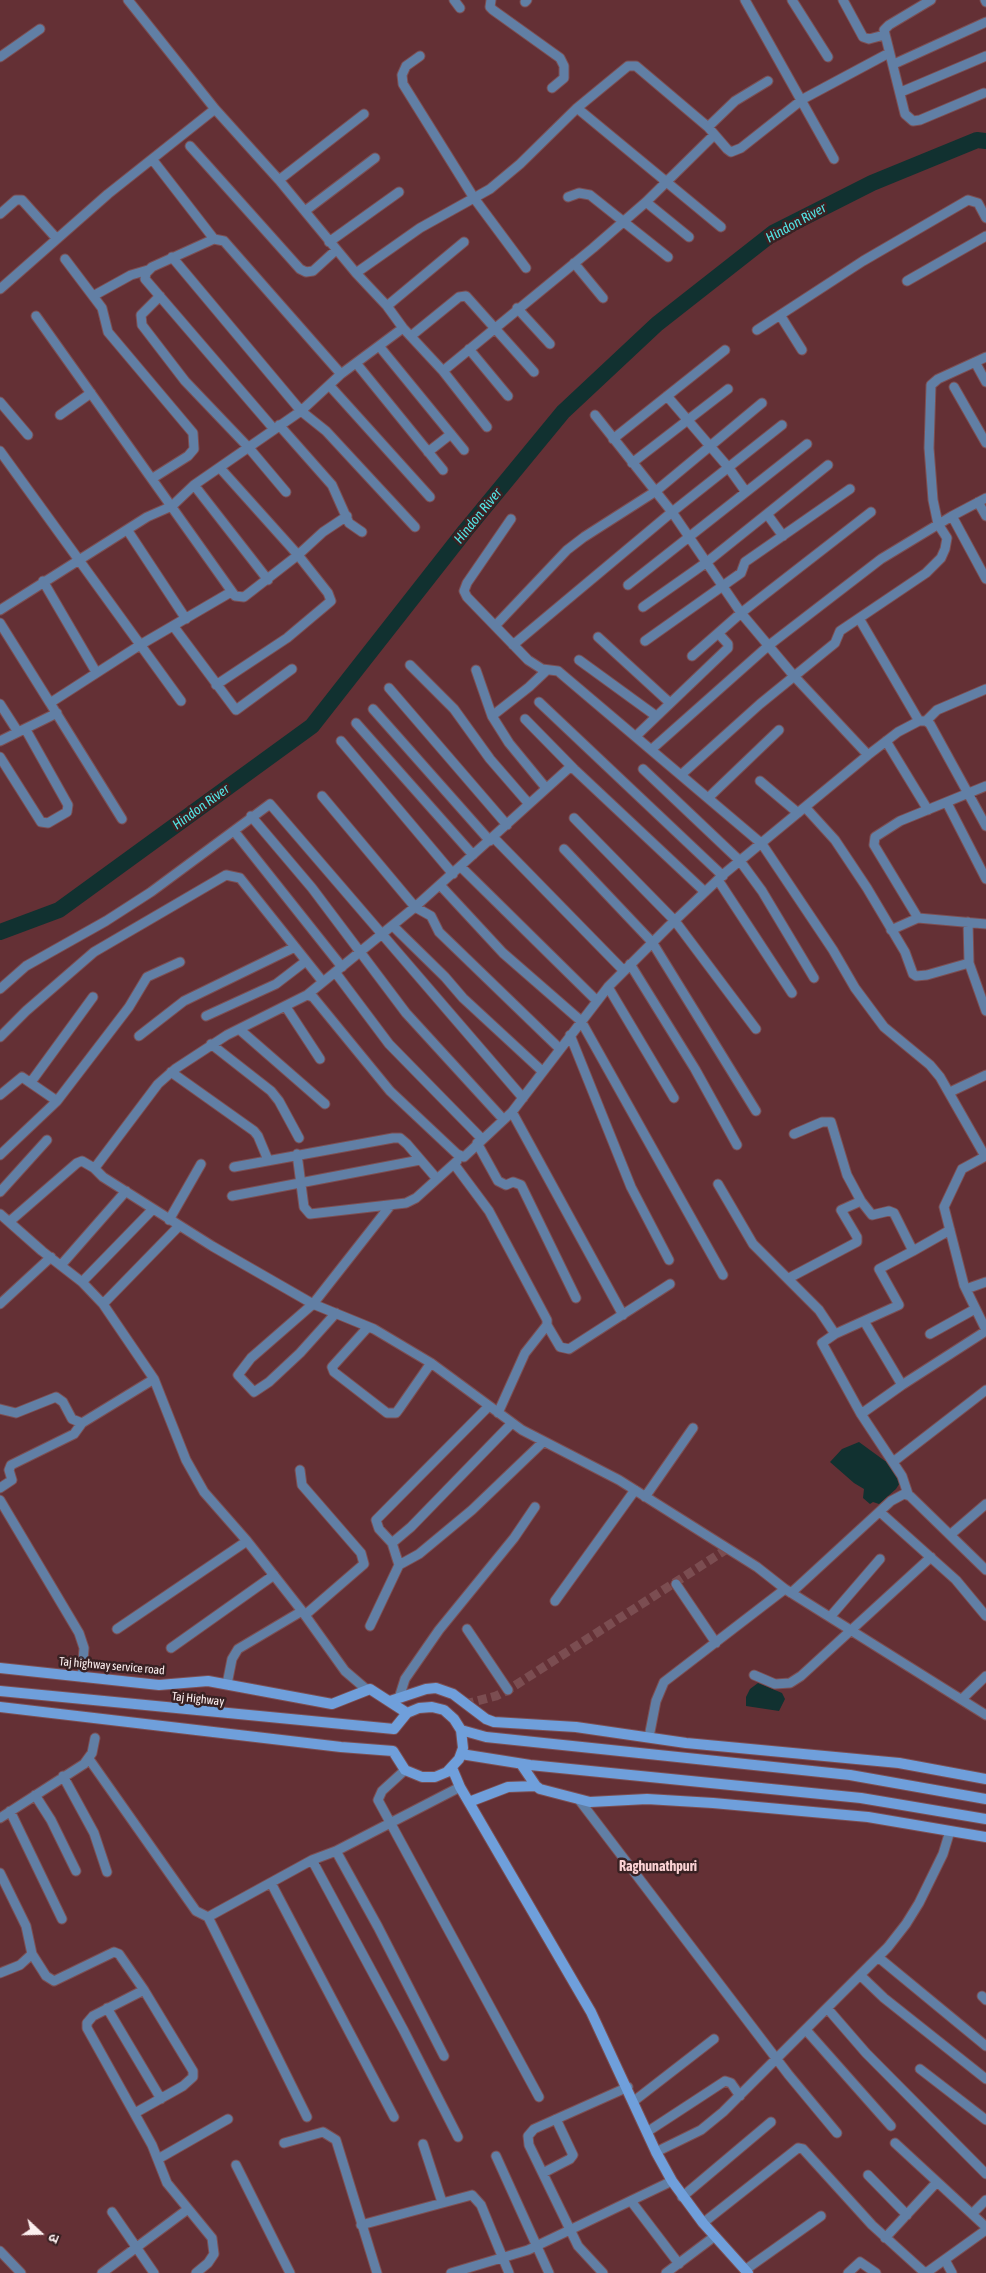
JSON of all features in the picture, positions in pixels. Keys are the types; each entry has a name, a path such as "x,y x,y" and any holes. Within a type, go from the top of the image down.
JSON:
{"street":[{"path":"128,0 215,109 279,180 329,242 443,371 487,427"},
{"path":"454,0 460,8"},
{"path":"492,0 490,7 493,10 560,58 564,66 564,78 552,88"},
{"path":"745,0 803,99 834,159"},
{"path":"792,0 828,57"},
{"path":"843,0 863,37 869,39 884,35"},
{"path":"930,0 884,30 905,114 913,121 984,93"},
{"path":"894,64 986,22"},
{"path":"0,57 40,29"},
{"path":"356,273 420,228 490,189 520,164 577,108 628,66 633,65 708,127 726,149 736,151 803,99 889,53"},
{"path":"420,56 406,66 402,75 403,84 474,198 526,268"},
{"path":"901,92 986,56"},
{"path":"708,127 735,101 768,80"},
{"path":"577,108 721,227"},
{"path":"0,289 152,159 215,109"},
{"path":"279,180 364,114"},
{"path":"443,371 646,202 714,135"},
{"path":"190,146 300,269 306,272 313,271 336,250"},
{"path":"305,211 375,158"},
{"path":"152,159 214,239"},
{"path":"329,242 399,192"},
{"path":"568,197 585,192 668,257"},
{"path":"0,214 16,200 22,200 58,239"},
{"path":"757,330 863,261 968,200 978,203 986,218"},
{"path":"646,202 689,237"},
{"path":"907,281 986,236"},
{"path":"93,296 131,275 148,270 172,257 214,239 224,241 340,374"},
{"path":"387,306 464,242"},
{"path":"172,257 300,411 326,431 415,527"},
{"path":"65,259 105,314 108,332 193,433 194,449 188,456 152,478"},
{"path":"574,263 603,298"},
{"path":"148,270 145,279 276,427 332,485 353,527 362,532"},
{"path":"160,296 141,315 140,321 142,325 185,381 249,448 286,492"},
{"path":"411,336 463,296 534,372"},
{"path":"517,308 550,344"},
{"path":"780,315 802,350"},
{"path":"36,316 231,592 240,598 268,580 323,532 346,516"},
{"path":"0,610 43,581 128,531 147,517 172,506 194,485 300,411 340,374 404,328"},
{"path":"379,346 464,450"},
{"path":"468,349 508,396"},
{"path":"613,439 725,350"},
{"path":"682,774 835,642 840,631 860,620 926,573 941,558 947,538 938,524 933,500 929,448 931,385 986,357"},
{"path":"975,362 986,382"},
{"path":"356,363 443,470"},
{"path":"329,385 430,497"},
{"path":"954,387 986,444"},
{"path":"632,463 728,389"},
{"path":"60,415 91,393"},
{"path":"667,396 746,492"},
{"path":"0,402 28,435"},
{"path":"495,626 567,550 584,536 656,491 709,445 762,403"},
{"path":"595,415 672,512 741,613 794,676 868,755"},
{"path":"513,645 672,512 782,425"},
{"path":"428,452 451,434"},
{"path":"628,585 807,444"},
{"path":"1,455 80,559 181,701"},
{"path":"643,607 707,562 828,465"},
{"path":"216,686 287,638 329,605 331,598 298,555 220,468"},
{"path":"194,485 268,580"},
{"path":"645,641 741,573 746,562 850,489"},
{"path":"652,749 768,646 881,559 982,500 986,516"},
{"path":"692,656 741,613 871,512"},
{"path":"766,514 783,536"},
{"path":"952,516 986,579"},
{"path":"511,519 467,583 464,591 467,597 536,666 558,671 682,774 762,844 833,950 855,988 884,1026 930,1065 950,1092 985,1156 971,1163 958,1175 944,1207 966,1289 986,1331 861,1414"},
{"path":"128,531 186,618"},
{"path":"43,581 96,672"},
{"path":"50,703 140,645 174,627 231,592"},
{"path":"860,620 969,794 986,826"},
{"path":"0,623 122,818"},
{"path":"174,627 234,709 237,710 292,669"},
{"path":"636,736 728,648 728,644 718,633"},
{"path":"598,637 670,703"},
{"path":"579,660 656,716"},
{"path":"410,664 454,709 490,759 529,804"},
{"path":"476,670 492,716 509,743 546,788"},
{"path":"492,716 547,670"},
{"path":"389,688 507,825"},
{"path":"297,1154 304,1207 310,1214 390,1206 416,1198 512,1112 559,1048 608,987 705,892 740,861 898,732 923,721 937,710 985,692"},
{"path":"539,702 721,878 792,993"},
{"path":"0,704 22,731 68,806 67,812 48,823 41,822 0,756"},
{"path":"373,709 492,839 627,967 695,1069 737,1145"},
{"path":"0,741 57,713"},
{"path":"525,719 574,769 705,892"},
{"path":"356,723 473,855"},
{"path":"708,798 779,730"},
{"path":"340,741 453,874"},
{"path":"886,741 928,810"},
{"path":"94,1168 158,1084 171,1072 211,1044 307,995 415,908 492,839 563,771 574,769"},
{"path":"643,769 740,861 762,891 814,978"},
{"path":"760,781 802,810 846,855 916,976 927,975 969,963"},
{"path":"918,918 873,841 888,827 986,786"},
{"path":"322,796 415,908 428,912 439,932 559,1048"},
{"path":"947,803 986,879"},
{"path":"0,989 26,966 106,921 234,832 266,805 274,806 382,935 523,1098"},
{"path":"251,816 312,888 359,953 406,1012 503,1119"},
{"path":"574,818 675,921 756,1029"},
{"path":"234,832 338,969 389,1044 479,1141 498,1181 506,1185 513,1182 521,1185 576,1298"},
{"path":"564,850 652,942 756,1111"},
{"path":"461,867 597,1001"},
{"path":"0,1037 26,1011 94,952 226,875 240,878 323,982"},
{"path":"440,885 503,953 581,1021 723,1275"},
{"path":"891,930 918,918 986,924"},
{"path":"968,922 969,963 986,1011"},
{"path":"393,926 445,977 462,998 542,1071"},
{"path":"139,1036 184,1001 295,947"},
{"path":"206,1016 276,984 306,961"},
{"path":"0,1155 57,1101 129,1007 147,977 180,962"},
{"path":"608,987 674,1098"},
{"path":"307,995 313,997 390,1092 462,1157"},
{"path":"31,1082 92,997"},
{"path":"286,1007 320,1058"},
{"path":"239,1029 325,1104"},
{"path":"570,1035 632,1187 669,1260"},
{"path":"211,1044 270,1091 279,1101 300,1138"},
{"path":"171,1072 254,1132 258,1136 268,1160"},
{"path":"950,1092 986,1075"},
{"path":"0,1095 22,1077 57,1101"},
{"path":"512,1112 623,1315"},
{"path":"794,1134 822,1122 831,1122 847,1175 861,1201 872,1215 889,1211 894,1213 913,1251"},
{"path":"234,1167 297,1154 400,1138 437,1180"},
{"path":"0,1192 47,1140"},
{"path":"232,1196 420,1160"},
{"path":"9,1222 77,1163 82,1161 178,1226 313,1304 368,1326 431,1362 512,1423 543,1442 619,1480 757,1567 788,1591 986,1715"},
{"path":"169,1220 201,1164"},
{"path":"454,1164 489,1211 560,1347 569,1349 670,1284"},
{"path":"718,1184 753,1244 819,1310 835,1334"},
{"path":"62,1264 126,1191"},
{"path":"789,1278 856,1242 857,1237 841,1210 861,1201"},
{"path":"336,1313 300,1353 269,1382 254,1392 238,1375 251,1358 313,1304 390,1206"},
{"path":"82,1282 153,1209"},
{"path":"0,1214 62,1264 103,1304 154,1379 193,1474 216,1508 247,1541 304,1613 345,1671 366,1689 374,1690 394,1700 407,1713 419,1708 438,1708 454,1718 461,1730 463,1742 461,1754 452,1768 441,1775 429,1778 416,1776 405,1770 393,1751 341,1747 0,1707"},
{"path":"103,1304 178,1226"},
{"path":"950,1230 879,1269 899,1305 835,1334 822,1344 861,1414 905,1481 908,1494 986,1570"},
{"path":"0,1304 51,1257"},
{"path":"966,1289 986,1282"},
{"path":"930,1334 974,1309"},
{"path":"864,1321 902,1385"},
{"path":"498,1413 525,1353 547,1325"},
{"path":"368,1326 332,1367 334,1372 386,1413 396,1413 400,1409 431,1362"},
{"path":"0,1488 12,1480 9,1470 11,1465 74,1434 82,1423 154,1379"},
{"path":"893,1462 986,1390"},
{"path":"0,1409 16,1413 56,1397 64,1402 72,1419 82,1423"},
{"path":"399,1565 392,1543 376,1524 378,1518 488,1406"},
{"path":"392,1543 411,1527 512,1423"},
{"path":"645,1497 693,1428"},
{"path":"370,1626 399,1565 419,1554 446,1532 543,1442"},
{"path":"227,1684 232,1659 238,1649 304,1613 364,1564 361,1553 302,1485 300,1470"},
{"path":"555,1601 635,1490"},
{"path":"648,1737 656,1701 664,1682 788,1591 898,1496 908,1494"},
{"path":"0,1500 79,1633 84,1648 82,1677"},
{"path":"950,1535 986,1504"},
{"path":"394,1700 405,1679 440,1630 514,1538 535,1507"},
{"path":"880,1512 956,1580 986,1616"},
{"path":"117,1629 247,1541"},
{"path":"754,1675 775,1684 790,1683 801,1676 931,1557"},
{"path":"830,1617 880,1560"},
{"path":"171,1648 274,1576"},
{"path":"676,1584 716,1643"},
{"path":"468,1629 508,1690"},
{"name":"Taj highway service road","path":"0,1668 159,1685 202,1681 332,1704 344,1702 366,1689"},
{"path":"962,1699 986,1676"},
{"path":"394,1700 426,1689 436,1688 453,1694 486,1719 494,1722 576,1727 648,1737 899,1764 986,1779"},
{"name":"Taj Highway","path":"0,1691 394,1729 407,1713"},
{"path":"461,1730 486,1737 850,1775 986,1799"},
{"path":"0,1818 88,1760 95,1738"},
{"path":"461,1754 521,1764 861,1798 986,1819"},
{"path":"88,1760 196,1911 208,1917 306,2117"},
{"path":"521,1764 540,1789 580,1801 603,1803 648,1799 713,1802 868,1817 986,1837"},
{"path":"452,1768 460,1787 591,2012 628,2087 656,2152 682,2197 703,2223 746,2271 821,2216"},
{"path":"405,1770 382,1791 378,1800 539,2097"},
{"path":"63,1776 94,1833 107,1872"},
{"path":"469,1802 508,1787 536,1786"},
{"path":"208,1917 312,1860 336,1851 460,1787"},
{"path":"35,1794 51,1820 76,1871"},
{"path":"580,1801 777,2060 837,2133"},
{"path":"10,1811 62,1919"},
{"path":"656,2152 701,2130 740,2096 878,1957 906,1924 919,1903 943,1854 950,1831"},
{"path":"336,1851 378,1927 444,2056"},
{"path":"312,1860 404,2031 458,2137"},
{"path":"0,1873 26,1926 32,1954 46,1976 54,1981 114,1952 124,1960 144,1990 193,2071 190,2082 135,2113"},
{"path":"271,1882 394,2117"},
{"path":"0,1973 20,1965 32,1954"},
{"path":"878,1957 986,2046"},
{"path":"860,1975 884,1998 986,2079"},
{"path":"144,1990 107,2008 90,2019 87,2028 135,2113 158,2159 167,2183 188,2210 207,2230 215,2245 214,2254 208,2263 196,2273"},
{"path":"107,2008 161,2098"},
{"path":"827,2008 866,2052 986,2174"},
{"path":"806,2030 891,2126"},
{"path":"634,2100 714,2039"},
{"path":"920,2069 986,2120"},
{"path":"648,2132 725,2081 731,2083 740,2096"},
{"path":"603,2273 582,2251 570,2230 529,2145 528,2136 534,2129 628,2087"},
{"path":"158,2159 228,2119"},
{"path":"543,2173 570,2159 573,2155 556,2119"},
{"path":"682,2197 770,2122"},
{"path":"284,2143 323,2132 332,2136 377,2273"},
{"path":"703,2223 793,2149 803,2149 885,2238 926,2273 986,2228 895,2143"},
{"path":"423,2144 442,2202"},
{"path":"496,2156 550,2273"},
{"path":"236,2165 290,2273"},
{"path":"868,2176 907,2215"},
{"path":"451,2273 536,2246 672,2180"},
{"path":"885,2238 937,2182"},
{"path":"361,2225 472,2195 476,2198 509,2273"},
{"path":"972,2214 986,2200"},
{"path":"631,2201 679,2264"},
{"path":"102,2273 188,2210"},
{"path":"112,2212 154,2273"},
{"path":"666,2273 715,2236"},
{"path":"0,2251 21,2273"},
{"path":"945,2260 952,2273"},
{"path":"848,2273 860,2262 876,2273"}],"water":[{"path":"859,1442 885,1461 890,1461 901,1481 896,1489 879,1504 873,1502 870,1504 863,1498 864,1489 854,1483 830,1462 842,1449"},
{"path":"758,1683 782,1693 785,1699 779,1711 746,1706 746,1697 750,1689"}],"waterway":[{"name":"Hindon River","path":"0,932 59,910 312,726 465,531 563,412 657,324 773,233 872,183 977,140 986,141"}],"tunnel":[{"path":"465,1704 496,1696 508,1690 727,1549"}],"district":[{"name":"Raghunathpuri","path":"658,1867"}]}
